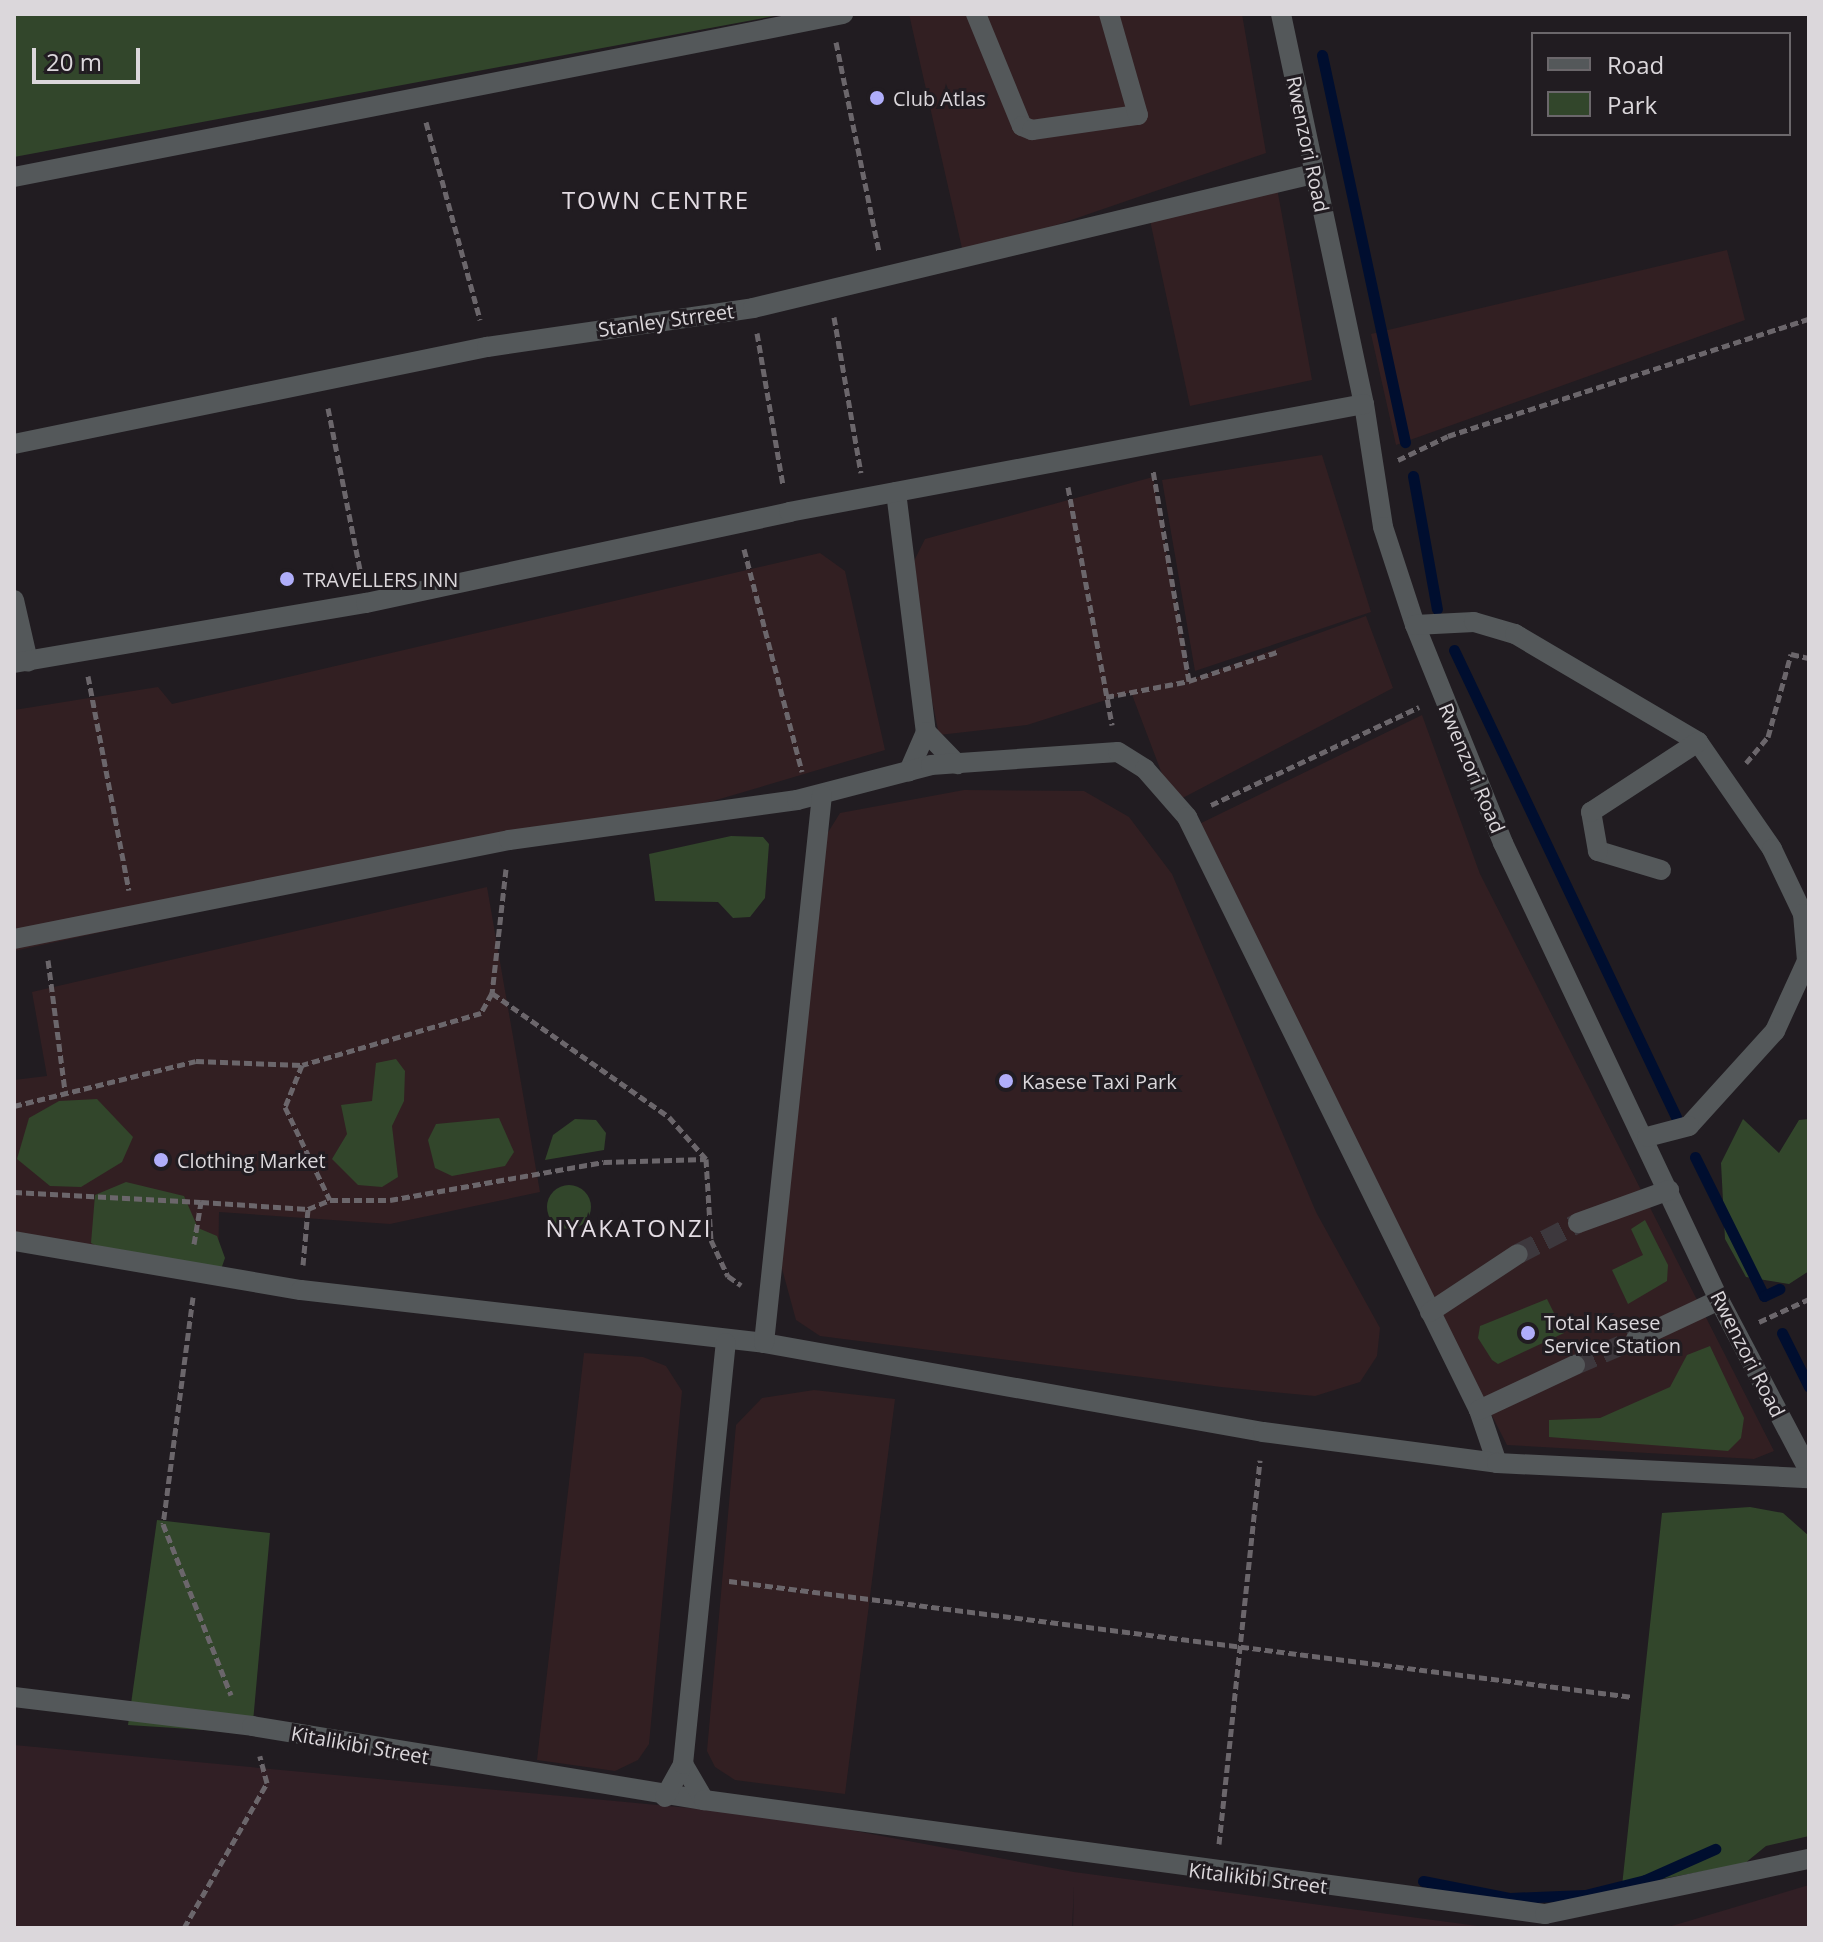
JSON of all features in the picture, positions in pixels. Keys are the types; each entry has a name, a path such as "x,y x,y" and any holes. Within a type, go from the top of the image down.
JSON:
{"street":[{"path":"976,14 1022,126 1032,130 1138,115 1109,14"},
{"name":"Rwenzori Road","path":"1281,14 1364,404 1371,469 1415,625 1503,843 1647,1137 1719,1300 1809,1471"},
{"path":"14,177 837,16"},
{"name":"Stanley Strreet","path":"14,444 487,347 753,308 1313,174"},
{"path":"14,600 21,662 366,603 789,512 1364,404"},
{"path":"896,492 926,732 909,771"},
{"path":"1415,625 1474,622 1515,634 1698,742 1772,849 1803,914 1807,961 1766,1042 1689,1126 1647,1137"},
{"path":"926,732 957,764"},
{"path":"1661,870 1598,851 1591,812 1698,742"},
{"path":"14,939 509,840 797,800 909,771 957,764 1118,752 1145,769 1187,817 1479,1410 1497,1463"},
{"path":"764,1343 772,1305 822,795"},
{"path":"1578,1223 1669,1190"},
{"path":"14,1241 301,1290 726,1343 764,1343 1263,1432 1497,1463 1809,1478"},
{"path":"1430,1312 1518,1254"},
{"path":"1636,1339 1719,1300"},
{"path":"665,1797 683,1764 699,1576 726,1343"},
{"path":"1479,1410 1575,1365"},
{"name":"Kitalikibi Street","path":"14,1697 252,1726 665,1797 704,1800 1216,1874 1545,1914 1809,1859"},
{"path":"683,1764 704,1800"}],"path":[{"path":"837,16 884,276"},
{"path":"419,97 487,347"},
{"path":"829,289 866,499"},
{"path":"753,308 789,512"},
{"path":"1371,469 1448,436 1809,319"},
{"path":"323,380 366,603"},
{"path":"1152,445 1189,681"},
{"path":"1063,459 1118,752"},
{"path":"734,526 753,568 802,775 797,800"},
{"path":"80,652 135,915"},
{"path":"1106,697 1189,681 1277,652"},
{"path":"1728,786 1768,737 1791,654 1809,658"},
{"path":"1187,817 1442,696"},
{"path":"14,1106 196,1061 302,1065 481,1013 492,993 509,840"},
{"path":"45,931 65,1091"},
{"path":"492,993 669,1117 706,1159 711,1240 728,1276 772,1305"},
{"path":"302,1065 285,1107 330,1200"},
{"path":"14,1192 308,1209 330,1200 390,1200 604,1162 706,1159"},
{"path":"184,1928 267,1783 252,1726 238,1712 163,1524 194,1307 190,1272 201,1202"},
{"path":"301,1290 308,1209"},
{"path":"1736,1332 1809,1299"},
{"path":"1216,1874 1263,1432"},
{"path":"699,1576 1633,1697"}],"shaded area":[{"path":"909,14 1242,14 1266,153 964,257"},
{"path":"1277,188 1312,380 1190,406 1148,211"},
{"path":"1727,250 1745,320 1396,445 1371,334"},
{"path":"1322,455 1371,612 1195,671 1162,480"},
{"path":"1153,477 1190,680 1366,616 1393,688 1173,803 1131,692 1027,725 939,735 907,575 925,539"},
{"path":"820,553 845,571 885,750 713,801 14,951 14,710 158,687 172,704"},
{"path":"1422,715 1480,874 1774,1451 1754,1459 1507,1445 1191,828"},
{"path":"964,790 1084,791 1129,817 1172,874 1316,1212 1380,1328 1377,1356 1360,1382 1315,1396 1221,1387 820,1336 796,1320 781,1265 827,834 840,813"},
{"name":"Clothing Market","path":"487,887 540,1192 390,1224 219,1212 218,1278 14,1248 14,1080 47,1076 32,992"},
{"path":"584,1353 643,1357 666,1366 682,1391 649,1744 638,1760 615,1771 537,1760"},
{"path":"814,1390 895,1399 845,1794 735,1780 715,1767 707,1751 736,1425 762,1398"},
{"path":"14,1745 775,1816 1074,1872 1493,1928 1073,1928 1074,1886 1072,1928 14,1928"},
{"path":"1809,1885 1809,1928 1665,1928"}],"green space":[{"path":"14,14 785,14 14,157"},
{"path":"731,836 763,837 769,844 765,898 750,917 733,918 718,902 655,901 649,854"},
{"path":"396,1059 405,1071 404,1101 392,1126 398,1177 382,1187 358,1185 332,1159 347,1134 341,1105 372,1101 376,1063"},
{"path":"97,1099 133,1137 122,1162 81,1187 50,1186 17,1159 29,1118 59,1101"},
{"path":"499,1118 514,1152 505,1166 452,1176 435,1168 428,1140 436,1124"},
{"path":"575,1119 596,1120 606,1133 604,1150 545,1160 553,1135"},
{"path":"1743,1119 1779,1153 1799,1120 1809,1119 1809,1271 1789,1284 1746,1277 1725,1239 1721,1163"},
{"path":"126,1182 184,1196 198,1228 217,1236 225,1258 218,1278 122,1259 91,1243 95,1195"},
{"path":"569,1185 585,1191 591,1207 585,1223 569,1229 553,1223 547,1207 553,1191"},
{"path":"1645,1220 1668,1265 1667,1281 1628,1304 1612,1270 1643,1255 1631,1229"},
{"path":"1547,1299 1564,1333 1498,1364 1492,1360 1478,1338 1480,1326"},
{"path":"1710,1346 1744,1418 1741,1438 1728,1451 1549,1437 1549,1420 1600,1418 1670,1387 1687,1355"},
{"path":"1750,1507 1783,1513 1809,1536 1809,1836 1766,1846 1744,1864 1622,1886 1662,1513"},
{"path":"157,1520 270,1533 252,1733 128,1725"}],"waterway":[{"path":"1322,55 1405,442"},
{"path":"1413,476 1437,609"},
{"path":"1454,650 1676,1117"},
{"path":"1695,1157 1764,1296 1779,1289"},
{"path":"1782,1333 1809,1387"},
{"path":"1423,1881 1510,1898 1585,1895 1645,1880 1715,1849"}],"tunnel":[{"path":"1518,1254 1578,1223"},
{"path":"1575,1365 1636,1339"}],"place":[{"name":"Club Atlas","path":"877,98"},
{"name":"TRAVELLERS INN","path":"287,579"},
{"name":"Kasese Taxi Park","path":"1006,1081"},
{"name":"Clothing Market","path":"161,1160"},
{"name":"Total Kasese Service Station","path":"1528,1333"}],"district":[{"name":"TOWN CENTRE","path":"656,200"},
{"name":"NYAKATONZI","path":"629,1228"}]}
